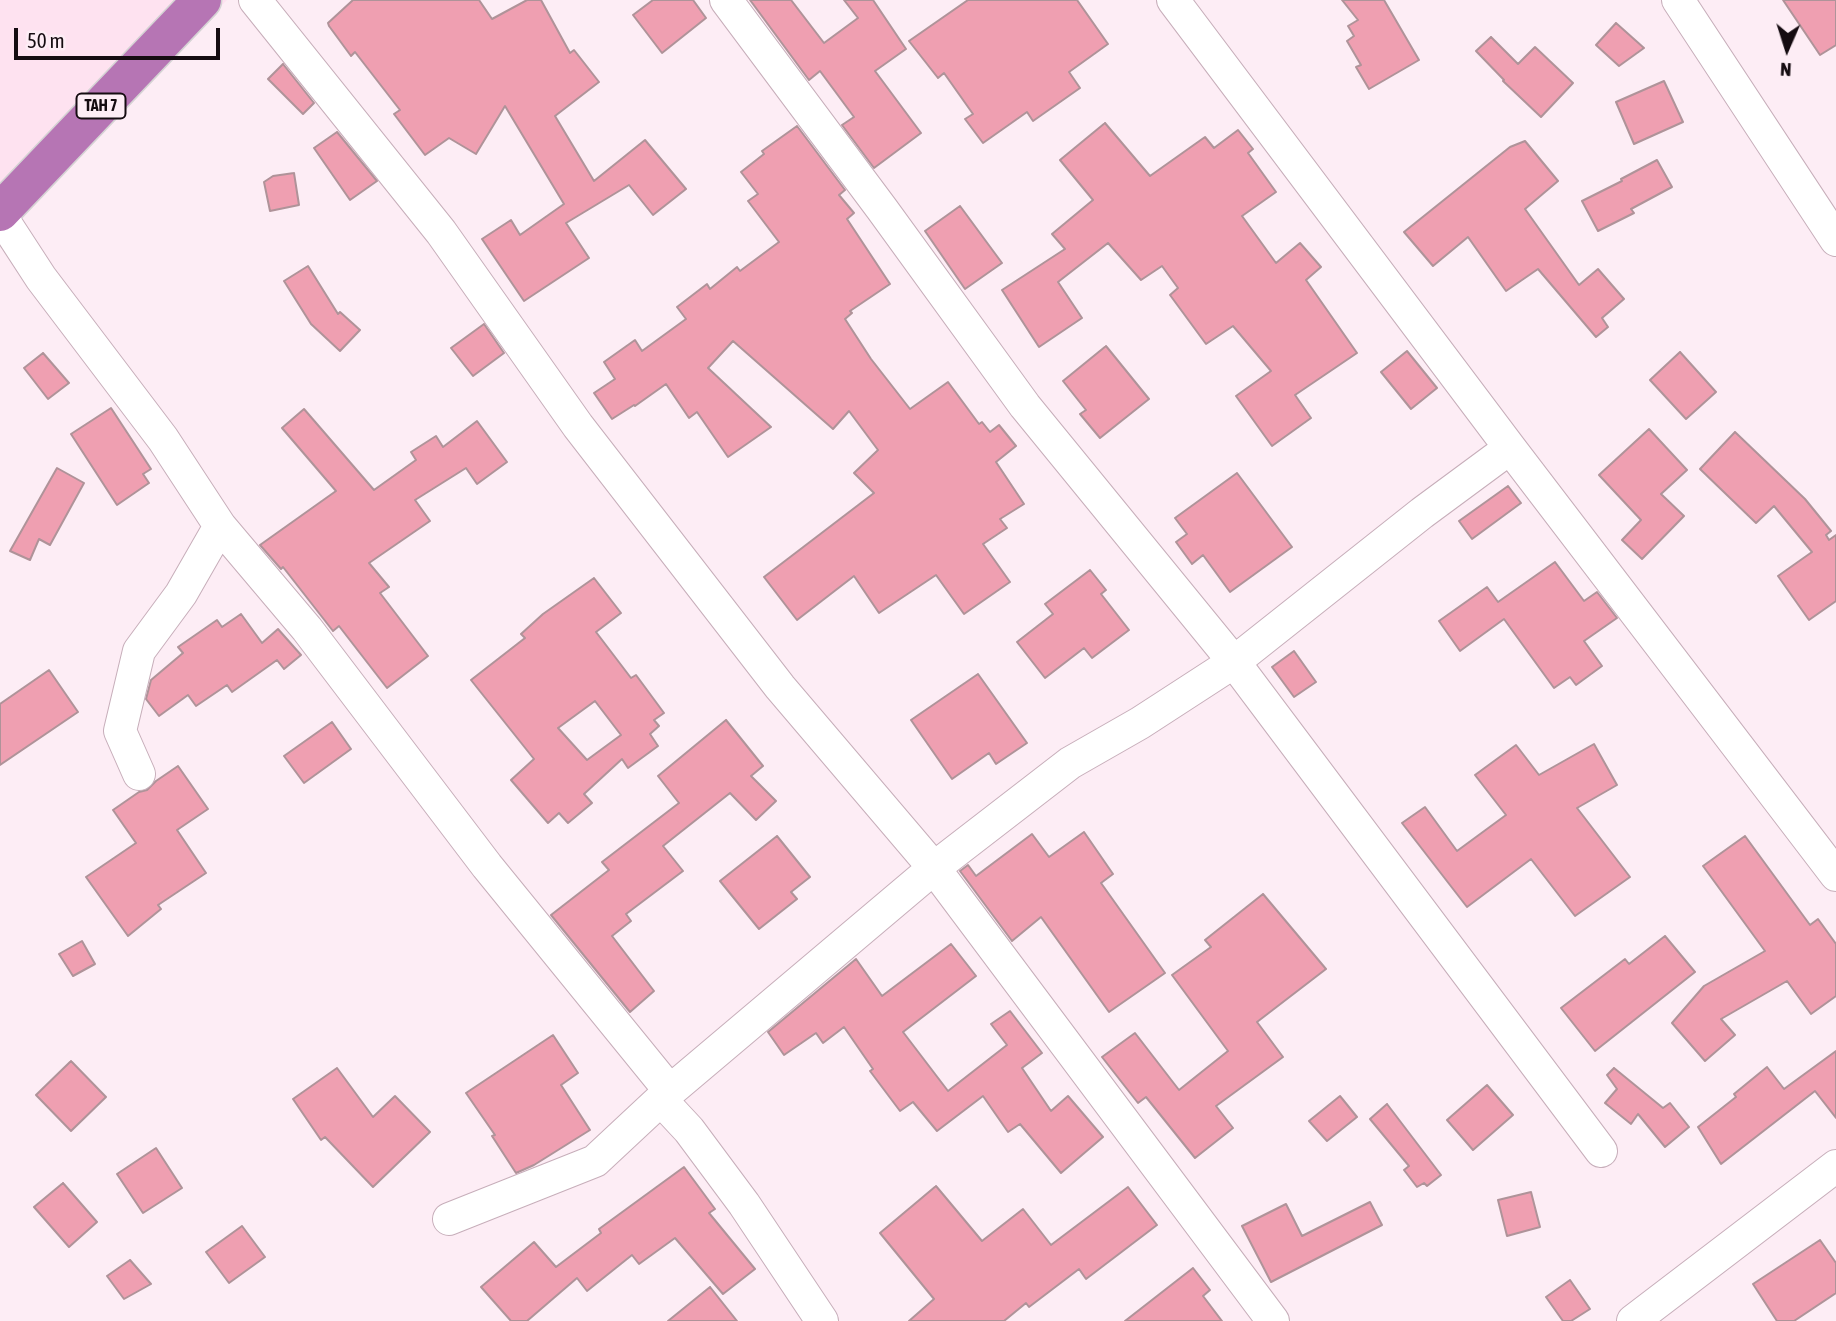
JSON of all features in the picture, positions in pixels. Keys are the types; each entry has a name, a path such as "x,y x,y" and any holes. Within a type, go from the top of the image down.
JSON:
{"highway":[{"name":"TAH 7","path":"0,213 202,0"}],"street":[{"path":"255,0 441,232 578,426 780,687 934,869 1273,1321"},
{"path":"726,0 1025,406 1234,662 1601,1151"},
{"path":"1173,0 1836,875"},
{"path":"1678,0 1836,240"},
{"path":"0,213 41,278 163,439 220,526 307,629 666,1096 744,1204 822,1321"},
{"path":"449,1219 595,1161 666,1096 934,869 1070,763 1140,723 1234,662 1422,513 1510,448"},
{"path":"139,774 120,731 139,650 181,594 220,526"},
{"path":"1633,1321 1836,1166"}],"shaded area":[{"path":"0,0 227,0 0,234"}],"building":[{"path":"353,0 479,0 492,19 527,0 541,0 570,53 574,50 599,82 555,116 594,181 645,140 686,189 653,215 629,185 566,223 589,258 524,301 482,239 511,220 520,235 564,204 505,106 476,154 449,138 425,155 394,114 400,110 355,52 351,56 329,26 328,23"},
{"path":"653,0 693,0 706,18 662,53 633,15"},
{"path":"750,0 791,0 824,43 858,18 844,0 873,0 906,49 875,71 921,133 874,168 842,125 854,117 820,71 809,80"},
{"path":"968,0 1077,0 1108,44 1069,72 1080,88 1033,121 1027,112 983,143 965,119 973,114 944,73 938,78 909,41"},
{"path":"1342,0 1384,0 1419,60 1369,89 1356,67 1361,65 1347,41 1354,36 1348,26 1358,20"},
{"path":"1783,0 1836,0 1836,45 1820,55"},
{"path":"1616,23 1644,48 1619,66 1596,45"},
{"path":"1491,37 1518,64 1535,47 1573,83 1541,117 1476,51"},
{"path":"283,64 314,103 303,114 268,79"},
{"path":"1664,81 1683,122 1634,144 1616,102"},
{"path":"1105,123 1150,176 1205,137 1214,148 1238,130 1253,149 1248,153 1276,192 1242,216 1276,263 1300,243 1321,267 1306,280 1357,353 1295,395 1311,418 1272,446 1236,396 1271,371 1233,326 1206,344 1170,295 1178,288 1162,266 1141,280 1108,243 1058,282 1082,318 1039,347 1002,290 1065,249 1052,234 1093,200 1060,160"},
{"path":"797,126 845,190 839,195 854,213 847,219 890,284 850,311 852,313 845,319 871,359 910,409 948,382 979,424 982,422 990,432 999,425 1016,446 996,462 1024,504 1000,519 1007,528 983,544 1010,582 964,614 936,575 879,613 854,576 797,620 764,577 874,493 854,473 878,450 849,411 833,429 733,341 708,368 771,427 728,457 697,412 689,418 666,384 612,419 594,393 615,379 604,362 635,340 642,351 686,319 677,307 707,284 710,289 737,267 740,271 779,242 748,201 758,194 741,172 764,154 762,151"},
{"path":"337,132 377,181 350,200 314,148"},
{"path":"1525,141 1558,181 1525,209 1579,285 1598,269 1624,299 1602,318 1608,327 1596,337 1538,269 1506,291 1468,237 1433,266 1404,232 1510,147"},
{"path":"1657,160 1672,187 1631,209 1634,213 1598,231 1582,201"},
{"path":"294,173 299,205 270,211 264,182 273,176"},
{"path":"960,206 1002,263 965,289 925,231"},
{"path":"308,266 338,314 340,312 360,330 340,351 311,324 284,281"},
{"path":"484,324 504,353 473,376 451,348"},
{"path":"1106,346 1149,399 1100,438 1080,414 1086,410 1063,381"},
{"path":"1407,351 1437,388 1411,409 1381,372"},
{"path":"1680,352 1716,392 1686,419 1650,380"},
{"path":"43,353 69,383 48,399 24,368"},
{"path":"111,408 151,469 143,474 149,483 117,505 71,434"},
{"path":"304,409 374,490 416,460 411,452 436,436 443,447 477,421 507,462 477,484 466,468 415,500 430,521 369,563 389,587 380,593 428,656 387,688 339,626 333,631 283,567 281,569 260,545 336,491 282,428"},
{"path":"1649,429 1687,470 1661,494 1684,516 1642,559 1622,540 1641,520 1599,475"},
{"path":"1735,432 1805,499 1831,531 1826,535 1829,540 1836,535 1836,601 1809,620 1778,576 1812,552 1774,506 1756,523 1700,469"},
{"path":"57,468 84,483 50,545 39,539 30,560 10,551"},
{"path":"1237,473 1292,547 1230,592 1203,555 1192,564 1176,542 1187,534 1175,518"},
{"path":"1508,486 1521,503 1472,539 1459,521"},
{"path":"1555,562 1584,601 1597,592 1617,618 1584,641 1602,666 1576,685 1570,677 1554,688 1504,619 1460,651 1439,621 1487,587 1498,602"},
{"path":"1090,570 1106,590 1101,594 1129,630 1092,658 1084,648 1045,678 1017,642 1053,614 1045,604"},
{"path":"594,578 621,613 596,632 631,678 636,675 664,713 654,720 659,726 650,734 658,746 628,768 622,759 584,794 592,803 568,823 559,813 548,823 511,780 534,759 471,680 525,638 521,634 543,614","holes":["595,701 621,735 587,760 558,728"]},
{"path":"241,614 262,643 278,629 301,655 284,669 277,660 232,692 227,685 196,706 188,695 159,716 146,699 151,680 183,653 178,647 217,620 222,627"},
{"path":"1294,651 1316,682 1294,697 1272,667"},
{"path":"49,670 78,712 0,765 0,704"},
{"path":"978,674 1027,743 996,764 989,753 952,779 911,720"},
{"path":"726,720 763,766 751,776 776,801 756,820 730,793 663,846 683,871 626,914 631,921 612,936 654,991 630,1012 551,915 609,870 602,862 679,803 658,776"},
{"path":"332,722 351,749 304,783 284,756"},
{"path":"1594,744 1617,785 1577,808 1630,877 1575,916 1531,859 1467,907 1402,823 1425,807 1457,851 1506,815 1475,775 1516,745 1539,775"},
{"path":"178,766 208,809 177,830 206,873 158,905 161,909 128,936 86,877 136,843 113,810 139,792 147,790"},
{"path":"1084,832 1113,874 1101,883 1165,973 1109,1012 1041,917 1012,941 960,871 968,865 976,876 1032,834 1049,857"},
{"path":"777,836 810,877 791,892 797,899 759,929 720,881"},
{"path":"1745,836 1810,925 1818,919 1836,944 1836,996 1811,1014 1787,981 1721,1019 1735,1035 1705,1061 1672,1023 1704,986 1765,951 1703,866"},
{"path":"1263,894 1326,969 1257,1022 1283,1057 1216,1106 1233,1128 1195,1158 1146,1097 1138,1103 1102,1057 1135,1033 1179,1090 1228,1051 1172,975 1211,947 1205,940"},
{"path":"1665,936 1695,972 1595,1051 1561,1008 1625,959 1629,964"},
{"path":"82,941 95,964 73,976 59,954"},
{"path":"951,944 976,976 903,1032 948,1091 1007,1045 991,1024 1010,1011 1042,1053 1022,1068 1051,1111 1068,1096 1103,1137 1061,1173 1020,1124 1008,1132 983,1096 937,1131 913,1102 900,1111 870,1071 873,1069 844,1027 823,1043 816,1033 784,1055 768,1032 856,959 882,996"},
{"path":"553,1035 578,1073 561,1085 590,1130 534,1165 516,1173 492,1136 495,1135 466,1093"},
{"path":"1836,1051 1836,1118 1815,1091 1721,1164 1698,1127 1736,1097 1734,1094 1767,1067 1784,1089"},
{"path":"71,1061 106,1097 71,1131 36,1095"},
{"path":"337,1068 373,1117 395,1096 430,1132 373,1187 325,1137 321,1140 293,1099"},
{"path":"1614,1068 1663,1108 1670,1103 1689,1127 1665,1147 1638,1114 1631,1124 1605,1103 1617,1089 1607,1075"},
{"path":"1487,1085 1513,1115 1473,1150 1447,1120"},
{"path":"1340,1096 1357,1117 1327,1141 1309,1121"},
{"path":"1387,1104 1441,1175 1427,1186 1424,1183 1417,1187 1404,1170 1409,1166 1370,1119"},
{"path":"156,1148 182,1188 143,1213 117,1174"},
{"path":"684,1167 715,1209 709,1213 755,1269 723,1294 675,1238 639,1264 632,1255 587,1291 577,1278 527,1321 511,1321 481,1287 534,1242 556,1267 601,1233 599,1229"},
{"path":"63,1183 97,1222 69,1247 34,1207"},
{"path":"936,1186 982,1241 1023,1209 1051,1245 1128,1187 1157,1225 1086,1279 1079,1269 1029,1307 1026,1303 1004,1321 909,1321 934,1299 880,1233"},
{"path":"1531,1192 1540,1227 1507,1236 1498,1200"},
{"path":"1370,1202 1382,1225 1271,1282 1242,1226 1286,1204 1302,1236"},
{"path":"242,1226 265,1257 229,1283 206,1252"},
{"path":"1820,1240 1836,1263 1836,1293 1794,1321 1777,1321 1753,1284"},
{"path":"130,1260 151,1284 124,1299 107,1276"},
{"path":"1193,1268 1210,1290 1203,1296 1222,1321 1125,1321"},
{"path":"1570,1280 1590,1309 1571,1321 1563,1321 1546,1297"},
{"path":"710,1287 737,1321 668,1321"}]}
